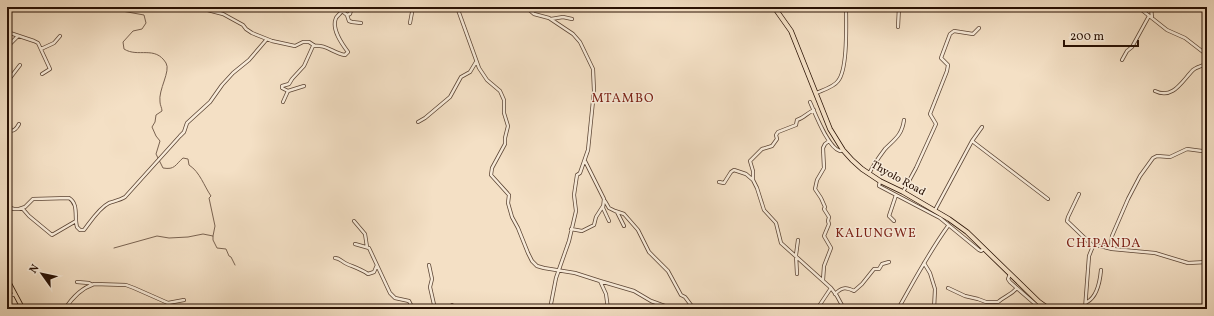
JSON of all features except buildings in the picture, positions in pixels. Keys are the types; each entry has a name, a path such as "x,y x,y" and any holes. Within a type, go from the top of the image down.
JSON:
{"highway":[{"name":"Thyolo Road","path":"774,7 788,26 795,40 830,129 843,150 857,165 869,174 935,210 967,232 1049,309"}],"main road":[{"path":"7,278 23,309"}],"street":[{"path":"179,7 189,10 200,8 223,14 243,25 252,33 288,46 295,46 303,42 309,42 315,46 322,46 337,54 345,55 348,52 338,39 335,25 336,18 342,9 348,16 349,21 361,23"},
{"path":"348,16 352,7"},
{"path":"410,22 412,7"},
{"path":"457,7 476,62 483,75 500,91 503,96 504,113 508,126 504,146 492,168 491,175 509,195 510,213 532,261 540,267 591,277 634,291 653,302 673,309"},
{"path":"526,7 534,14 551,19 576,37 593,69 594,91 588,150 580,173 577,175 574,195 576,211 569,241 558,270 550,309"},
{"path":"816,93 834,85 840,77 844,59 846,7"},
{"path":"898,28 899,7"},
{"path":"1138,7 1167,30 1190,41 1207,55"},
{"path":"1122,60 1151,17 1151,7"},
{"path":"551,19 563,16 572,19"},
{"path":"903,192 916,168 936,124 930,114 947,71 948,65 942,58 950,34 954,31 973,34 979,28"},
{"path":"7,32 36,42 41,49 50,69 42,74"},
{"path":"10,44 18,36"},
{"path":"41,49 54,43 60,36"},
{"path":"7,207 14,210 22,208 33,199 69,198 74,204 78,229 84,230 109,203 124,198 184,132 187,123 210,102 222,85 249,60 267,39"},
{"path":"304,86 288,91 282,88 282,86 289,84 304,66 311,48 315,46"},
{"path":"418,122 450,98 461,77 470,72 476,62"},
{"path":"1155,91 1163,94 1170,93 1180,86 1194,69 1207,63"},
{"path":"7,82 20,65"},
{"path":"283,102 288,91"},
{"path":"810,102 829,141 836,150 840,152 843,150"},
{"path":"753,180 753,171 750,161 757,152 762,148 772,146 777,139 776,135 778,132 796,125 797,120 803,118 814,110"},
{"path":"869,174 886,148 896,140 903,128 904,120"},
{"path":"7,130 11,132 16,130 19,124"},
{"path":"935,210 972,141 982,127"},
{"path":"823,280 824,266 831,248 824,236 829,224 829,217 824,209 825,207 821,198 815,189 817,180 824,168 823,148 829,141"},
{"path":"972,141 1048,199"},
{"path":"1111,248 1112,236 1128,199 1140,176 1153,158 1157,156 1170,157 1187,149 1202,151"},
{"path":"585,160 598,185 604,201 609,208 624,214 638,230 649,252 668,271 681,295 694,309"},
{"path":"719,182 724,182 734,170 746,174 753,180 763,208 776,223 781,244 831,288 844,309"},
{"path":"880,181 879,186 940,218 979,250 984,249"},
{"path":"1079,194 1067,221 1093,246 1096,245 1155,253 1188,263 1207,262"},
{"path":"894,221 889,216 896,195"},
{"path":"571,229 582,231 594,225 596,217 603,206 604,201"},
{"path":"603,206 609,221"},
{"path":"22,208 29,216 52,235 76,221"},
{"path":"616,211 624,226"},
{"path":"354,221 365,234 367,247 388,290 398,299 407,300 414,309"},
{"path":"898,309 906,292 916,279 924,262 948,226"},
{"path":"797,274 796,255 798,240"},
{"path":"355,244 367,247"},
{"path":"1086,309 1089,256 1093,246"},
{"path":"335,258 339,258 345,264 354,266 368,274 374,272 377,265"},
{"path":"835,294 841,288 847,288 854,291 862,284 874,269 879,269 882,264 889,262"},
{"path":"924,262 930,273 935,289 934,309"},
{"path":"429,266 432,279 430,287 435,309"},
{"path":"1087,303 1092,300 1100,278 1101,270"},
{"path":"1010,274 1008,279 1042,309"},
{"path":"600,281 606,294 608,309"},
{"path":"77,282 126,285 168,304 184,300"},
{"path":"65,309 75,296 91,284"},
{"path":"817,309 831,288"},
{"path":"948,288 965,296 986,302 998,302 1004,297 1010,295 1017,288"},
{"path":"7,297 15,294"},
{"path":"452,305 454,309"}],"waterway":[{"path":"117,7 118,10 144,15 146,23 142,29 133,31 123,42 124,49 135,52 157,54 166,63 167,71 160,97 162,111 156,115 155,122 152,127 160,141 156,154 163,168 172,168 183,158 188,159 189,165 199,175 211,196 209,198 215,226 213,236"},
{"path":"114,248 157,236 169,238 188,237 203,234 213,236 213,240 217,248 226,249 235,265"}],"district":[{"name":"MTAMBO","path":"623,99"},
{"name":"KALUNGWE","path":"876,234"},
{"name":"CHIPANDA","path":"1104,244"}]}
